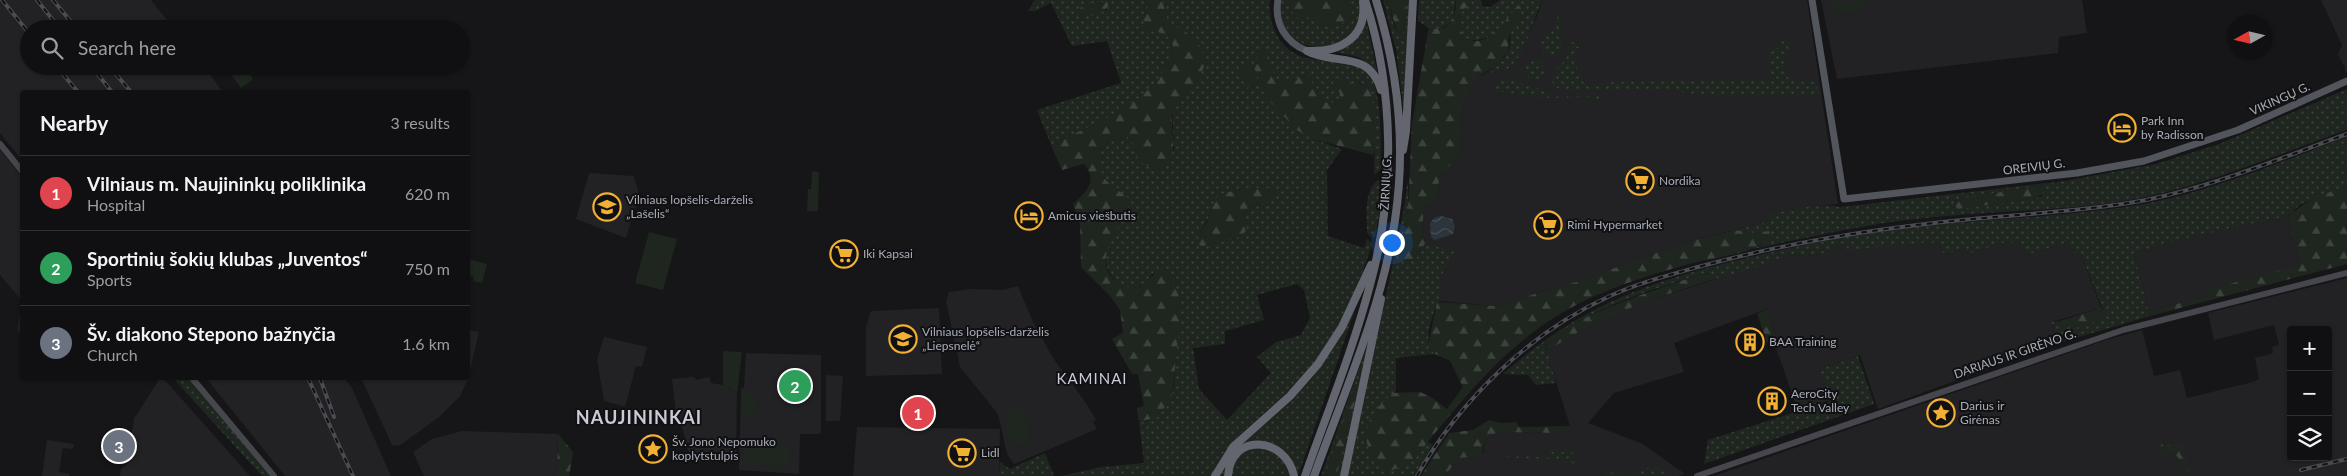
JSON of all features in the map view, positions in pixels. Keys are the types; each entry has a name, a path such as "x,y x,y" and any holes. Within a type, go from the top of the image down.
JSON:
{"highway":[{"path":"1307,51 1330,50 1350,40 1362,20 1364,0"},
{"name":"ŽIRNIŲ G.","path":"1305,476 1370,285 1386,206 1388,172 1386,108 1378,45 1364,0"},
{"name":"ŽIRNIŲ G.","path":"1314,476 1364,338 1385,268 1395,221 1399,169 1398,110 1392,66 1376,0"},
{"path":"1399,169 1406,131 1413,0"},
{"path":"1307,51 1323,58 1351,60 1366,67 1378,81 1386,108"},
{"path":"1215,476 1233,447 1290,396 1324,356 1359,294 1380,242"},
{"path":"1344,476 1381,298 1385,268"},
{"path":"1228,476 1234,456 1244,448 1255,444 1268,445 1280,451 1290,464 1294,476"}],"main road":[{"path":"1278,0 1277,16 1282,31 1290,41 1307,51"},
{"name":"OREIVIŲ G.","path":"1812,0 1844,200 2105,169 2144,161 2222,136"},
{"name":"VIKINGŲ G.","path":"2222,136 2347,80"},
{"path":"0,144 20,169"},
{"name":"DARIAUS IR GIRĖNO G.","path":"1697,476 2123,330 2347,273"},
{"path":"194,380 274,476"}],"shaded area":[{"path":"0,0 151,0 167,20 20,20 20,75 210,75 221,90 20,90 20,158 0,133"},
{"path":"1542,0 1807,0 1838,204 1801,208 1770,221 1686,242 1579,281 1495,306 1440,301 1440,278 1454,253 1425,243 1422,229 1424,208 1438,198 1439,177 1459,156 1459,111 1461,103 1477,78 1485,74 1509,69 1517,59 1538,14"},
{"path":"1821,0 2082,0 2087,33 2059,37 2058,53 1837,79"},
{"path":"2321,0 2347,0 2347,71 2345,72 2345,66 2338,54 2342,45"},
{"path":"0,150 20,175 20,299 0,275"},
{"name":"Vilniaus lopšelis-darželis „Lašelis“","path":"589,173 634,176 639,195 626,238 576,219"},
{"path":"2288,216 2299,265 2207,296 2149,311 2134,253 2183,239"},
{"path":"1929,242 1939,244 1944,255 1965,248 1968,254 2002,243 2020,242 2025,255 2070,242 2081,254 2101,308 2051,322 2059,343 1878,409 1860,355 1820,369 1830,400 1798,411 1775,345 1778,344 1767,309 1674,343 1684,372 1614,393 1588,423 1643,444 1685,474 1679,476 1445,476 1458,458 1483,453 1485,440 1498,432 1562,433 1570,426 1546,350 1611,314 1791,255 1807,256 1826,253 1838,244"},
{"path":"2347,278 2347,476 1714,476 2106,340 2142,330 2154,376 2180,370 2187,398 2259,379 2255,358 2273,353 2272,347 2279,345 2274,325 2214,340 2208,313"},
{"path":"1018,286 1033,322 1053,358 1088,406 1096,420 1093,422 1097,429 1014,464 1007,454 998,414 960,367 946,301 949,292 971,289 1003,290"},
{"name":"Vilniaus lopšelis-darželis „Liepsnelė“","path":"939,308 942,374 866,376 866,327 871,311"},
{"path":"20,313 20,332 17,331"},
{"path":"470,330 479,332 470,370"},
{"path":"604,337 647,347 642,367 636,366 625,407 604,401 597,360"},
{"path":"746,353 821,355 821,432 819,434 800,434 799,474 739,470 741,389 744,388"},
{"path":"826,375 843,376 840,421 826,421"},
{"path":"694,377 696,380 709,377 711,383 728,386 737,394 736,462 691,462 680,419 676,414 672,379"},
{"path":"159,380 165,380 250,476 120,476 121,469 127,464 134,419"},
{"path":"208,380 346,380 352,388 391,476 285,476"},
{"path":"362,380 468,380 460,396 439,417 399,446 392,445"},
{"path":"857,427 1000,429 999,476 853,476"},
{"path":"462,431 558,434 557,476 424,476 413,452 432,439"},
{"path":"47,440 74,444 73,449 63,448 59,472 70,474 69,476 42,476"}],"green space":[{"path":"1035,0 1104,0 1105,2 1081,7 1078,14 1106,10 1112,0 1145,0 1148,7 1143,19 1147,30 1166,34 1173,45 1167,65 1156,82 1142,96 1125,108 1107,119 1051,145 1037,110 1121,83 1107,41 1072,46 1051,3 1035,11 1028,11"},
{"path":"1104,0 1112,0 1102,12 1089,16 1078,14 1081,7 1096,2 1101,4 1105,2"},
{"path":"1145,0 1162,0 1168,21 1194,39 1202,49 1205,59 1199,77 1173,111 1173,149 1167,163 1160,171 1138,161 1132,142 1128,137 1113,140 1100,152 1100,163 1107,181 1129,199 1128,208 1107,250 1108,271 1119,283 1133,288 1141,286 1154,274 1162,270 1169,275 1178,291 1181,310 1172,396 1158,417 1139,422 1137,408 1144,406 1138,374 1132,374 1112,339 1123,333 1120,310 1110,296 1081,267 1080,224 1073,204 1089,186 1090,176 1084,164 1062,170 1051,145 1125,108 1142,96 1167,65 1173,45 1166,34 1147,30 1144,26 1143,19 1148,7"},
{"path":"1162,0 1270,0 1272,23 1278,37 1288,49 1299,56 1350,64 1362,69 1371,78 1377,96 1381,135 1381,169 1374,175 1375,138 1362,83 1353,84 1331,78 1340,94 1339,100 1329,104 1316,95 1310,78 1305,75 1290,82 1284,82 1275,77 1272,72 1267,49 1257,57 1313,139 1342,149 1327,170 1328,236 1364,248 1367,239 1372,244 1353,297 1327,346 1296,385 1234,441 1211,476 1061,476 1102,467 1144,463 1139,422 1148,421 1172,396 1175,367 1154,272 1143,284 1131,288 1125,287 1111,274 1106,262 1109,241 1129,209 1118,189 1109,185 1100,171 1100,152 1113,140 1128,137 1132,142 1174,151 1173,119 1176,104 1198,80 1176,27 1168,22","holes":["1245,188 1266,202 1248,208 1244,214 1244,233 1235,239 1202,246 1199,233 1214,204 1222,195","1297,284 1304,290 1310,318 1301,335 1276,342 1257,357 1271,373 1227,420 1199,389 1193,348 1225,344 1225,331 1264,320 1257,295"]},
{"path":"1282,0 1290,0 1290,10 1314,13 1328,28 1354,18 1346,0 1359,0 1358,21 1349,35 1336,44 1319,47 1303,44 1290,35 1282,20"},
{"path":"1290,0 1346,0 1354,18 1328,29 1323,28 1314,13 1304,20 1298,19 1290,10"},
{"path":"1383,0 1387,0 1395,29 1403,34 1407,0 1409,0 1404,112 1396,50"},
{"path":"1387,0 1407,0 1403,34 1398,34"},
{"path":"1419,0 1456,0 1452,21 1440,30 1429,28 1418,21"},
{"path":"1456,0 1474,0 1462,11 1459,22 1463,38 1472,41 1488,38 1495,33 1518,5 1521,8 1520,16 1509,36 1508,52 1498,64 1477,78 1460,107 1459,156 1439,177 1438,198 1424,208 1422,229 1425,243 1415,260 1404,262 1399,257 1408,209 1412,123 1428,32 1429,28 1442,29 1449,24 1455,12"},
{"path":"1474,0 1481,0 1482,6 1490,7 1500,0 1542,0 1523,50 1509,69 1485,74 1501,61 1508,52 1512,26 1520,16 1486,38 1471,40 1463,38 1459,22 1462,11"},
{"path":"1560,0 1562,52 1553,58 1543,52 1541,43 1557,22"},
{"path":"1866,0 1867,10 1834,14 1833,2"},
{"path":"1366,20 1377,71 1359,57 1336,52 1353,42"},
{"path":"1782,40 1790,40 1784,67 1786,76 1795,82 1816,82 1819,95 1705,96 1667,89 1561,90 1553,85 1552,80 1555,72 1565,61 1572,42 1577,43 1580,47 1576,49 1577,68 1581,80 1592,85 1612,82 1769,80 1769,48 1781,48"},
{"path":"1260,49 1267,49 1272,72 1275,77 1284,82 1294,81 1305,75 1311,78 1316,95 1329,104 1339,100 1340,94 1331,78 1334,77 1353,84 1370,83 1376,132 1373,155 1313,139 1297,130 1265,96 1254,67"},
{"path":"1535,60 1542,63 1545,70 1542,77 1535,80 1528,77 1525,70 1528,63"},
{"path":"1252,65 1259,83 1246,88 1240,69"},
{"path":"232,75 250,75 253,79 241,88"},
{"path":"1512,78 1529,87 1541,89 1556,96 1600,96 1602,101 1590,101 1590,97 1549,98 1495,91 1498,81"},
{"path":"2347,89 2347,130 2222,175 2146,197 2089,206 1945,216 1895,222 1752,249 1762,245 1769,231 1754,233 1735,230 1770,221 1771,214 1797,209 1815,206 1841,207 2065,181 2156,164 2219,144","holes":["2038,186 2043,188 2042,196 2037,198 1958,209 1955,200"]},
{"path":"2347,137 2347,186 2301,204 2288,216 2183,239 2134,253 2150,316 2059,343 2051,322 2060,321 2058,323 2103,310 2081,254 2075,256 2070,242 2025,255 2020,242 2002,243 1968,254 1965,248 1944,255 1939,244 1929,242 1848,250 1845,243 1826,253 1807,256 1791,255 1755,268 1708,281 1708,273 1705,273 1643,293 1578,321 1545,345 1556,383 1536,385 1528,375 1503,374 1562,329 1591,312 1621,297 1652,285 1718,265 1825,241 1920,226 2044,216 2144,204 2221,184"},
{"path":"812,171 819,172 818,211 807,211 808,189 811,189"},
{"path":"1378,180 1381,181 1380,210 1375,236 1372,238 1367,233 1367,205 1370,191"},
{"path":"1408,180 1408,209 1400,257 1415,260 1425,243 1455,252 1440,278 1440,301 1437,302 1429,329 1429,343 1435,354 1396,358 1396,391 1390,396 1412,462 1427,442 1433,445 1414,476 1347,476 1401,225"},
{"path":"2038,186 2043,188 2044,192 2037,198 1958,209 1953,203 1958,199"},
{"path":"2347,186 2347,264 2150,316 2149,311 2207,296 2207,290 2299,265 2288,216 2311,199"},
{"path":"1245,188 1268,188 1274,191 1276,195 1271,200 1248,208 1244,214 1247,228 1244,233 1235,239 1202,246 1197,244 1199,233 1207,223 1215,199 1221,194"},
{"path":"1735,230 1754,233 1769,231 1771,237 1764,243 1746,251 1693,263 1622,285 1582,302 1556,316 1532,333 1488,372 1412,462 1385,473 1373,458 1367,443 1367,428 1376,410 1392,393 1420,392 1431,397 1447,409 1463,387 1450,361 1435,354 1428,346 1437,302 1495,306 1579,281 1686,242"},
{"path":"649,232 677,239 663,290 635,283"},
{"path":"470,260 487,264 482,283 473,281 474,277 470,276"},
{"path":"1705,273 1710,276 1708,281 1646,302 1607,318 1549,350 1545,347 1554,336 1593,314"},
{"path":"2101,308 2105,314 2101,320 2064,332 2058,329 2060,321"},
{"path":"1767,309 1778,344 1769,347 1757,314"},
{"path":"1355,310 1298,476 1287,454 1279,447 1269,443 1258,441 1248,443 1233,453 1239,444 1309,381 1330,353"},
{"path":"1369,340 1341,476 1336,476 1359,385 1357,381 1325,476 1321,476"},
{"path":"723,351 742,352 737,394 728,386 723,386"},
{"path":"1858,356 1874,404 1704,464 1708,440 1830,401 1820,369"},
{"path":"175,380 191,380 270,476 262,476"},
{"path":"1356,381 1359,385 1337,474 1336,476 1325,476"},
{"path":"742,393 755,394 755,415 742,415"},
{"path":"1016,406 1025,412 1029,435 1027,442 1020,445 1014,443 1010,438 1006,423 1010,410"},
{"path":"1489,420 1500,423 1516,422 1519,427 1571,426 1562,433 1498,432 1485,440 1481,456 1458,458 1445,476 1421,476 1449,433 1473,430"},
{"path":"558,434 573,452 569,476 557,476"},
{"path":"2157,441 2162,442 2163,447 2182,442 2190,474 2186,475 2183,463 2173,452 2160,455"},
{"path":"744,443 789,445 789,467 743,465"},
{"path":"1257,447 1274,453 1282,460 1290,476 1232,476 1232,470 1239,457"},
{"path":"1550,452 1572,452 1579,464 1575,466 1569,458 1558,461 1497,456 1497,454 1550,458"},
{"path":"1045,453 1054,476 999,476 1000,462 1010,469"},
{"path":"1228,462 1225,476 1219,476"},
{"path":"1653,466 1671,476 1602,476 1608,472 1630,475"}],"water":[{"path":"1441,216 1452,219 1455,226 1453,234 1435,240 1431,237 1430,223 1434,218"}],"railway":[{"path":"2,0 20,22"},
{"path":"37,0 53,20"},
{"path":"53,0 70,20"},
{"path":"64,75 76,90"},
{"path":"98,75 110,90"},
{"path":"117,75 129,90"},
{"path":"1417,476 1434,448 1454,421 1500,371 1552,329 1581,311 1631,287 1731,258 1862,232 1962,220 2077,210 2146,200 2223,179 2347,134"},
{"path":"309,380 353,476"},
{"path":"321,380 334,417"},
{"path":"2301,470 2347,459"}],"place":[{"name":"Park Inn by Radisson","path":"2122,128"},
{"name":"Nordika","path":"1640,181"},
{"name":"Vilniaus lopšelis-darželis „Lašelis“","path":"607,207"},
{"name":"Amicus viešbutis","path":"1029,216"},
{"name":"Rimi Hypermarket","path":"1548,225"},
{"name":"Iki Kapsai","path":"844,254"},
{"name":"Vilniaus lopšelis-darželis „Liepsnelė“","path":"903,339"},
{"name":"BAA Training","path":"1750,342"},
{"name":"Sportinių šokių klubas „Juventos“","path":"795,386"},
{"name":"AeroCity Tech Valley","path":"1772,401"},
{"name":"Vilniaus m. Naujininkų poliklinika","path":"918,413"},
{"name":"Darius ir Girėnas","path":"1941,413"},
{"name":"Šv. diakono Stepono bažnyčia","path":"119,446"},
{"name":"Šv. Jono Nepomuko koplytstulpis","path":"653,449"},
{"name":"Lidl","path":"962,453"}],"district":[{"name":"KAMINAI","path":"1092,379"},
{"name":"NAUJININKAI","path":"639,418"}]}
